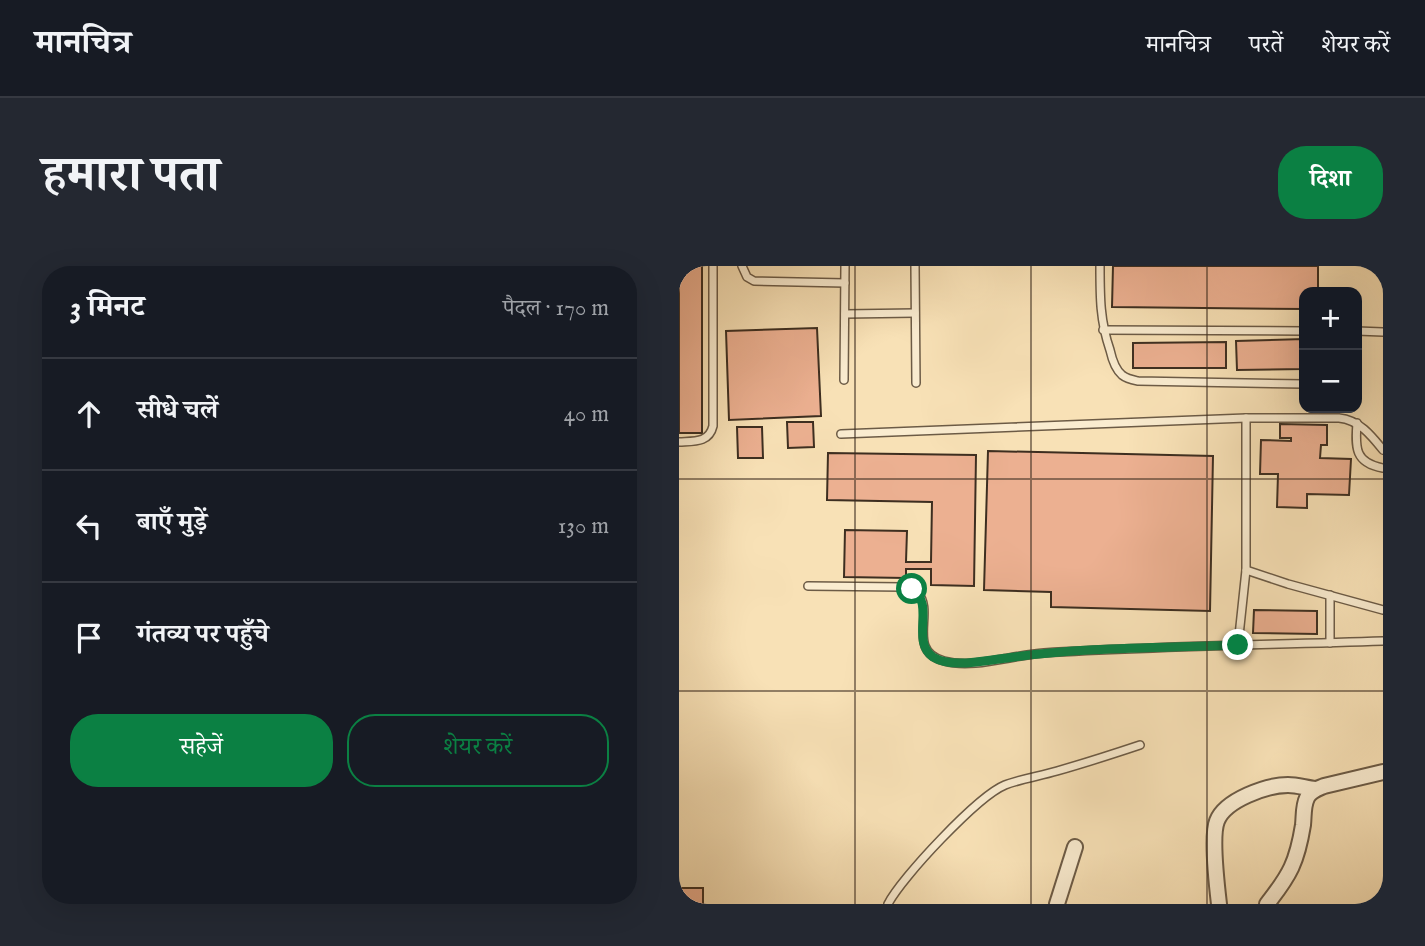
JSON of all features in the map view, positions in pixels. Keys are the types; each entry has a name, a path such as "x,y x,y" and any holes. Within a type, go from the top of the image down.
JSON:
{"street":[{"path":"1219,904 1216,886 1217,820 1231,804 1263,788 1290,785 1315,789 1383,772"},
{"path":"1267,904 1290,874 1297,854 1304,805 1308,795 1315,789"},
{"path":"1057,904 1075,847"}],"lane":[{"path":"679,442 705,439 710,435 713,426 713,266"},
{"path":"742,266 747,277 754,281 845,283"},
{"path":"844,380 845,266"},
{"path":"915,266 916,383"},
{"path":"1100,266 1103,330 1120,374 1138,381 1299,384"},
{"path":"845,314 915,313"},
{"path":"1103,330 1299,331"},
{"path":"1362,331 1383,331"},
{"path":"1238,645 1246,570 1246,418"},
{"path":"841,434 1246,418 1339,418 1357,423 1383,450"},
{"path":"1357,423 1356,448 1359,455 1373,466 1383,468"},
{"path":"1246,570 1383,610"},
{"path":"808,586 912,589 918,593 922,602 923,639 926,648 932,656 943,661 962,664 1040,653 1383,641"},
{"path":"1330,595 1330,643"},
{"path":"888,904 917,866 951,829 1003,786 1140,745"}],"building":[{"path":"679,266 702,266 702,433 679,433"},
{"path":"1113,266 1318,266 1318,287 1299,287 1299,309 1112,307"},
{"path":"817,328 821,416 729,420 726,331"},
{"path":"1299,339 1299,369 1237,370 1236,341"},
{"path":"1226,342 1226,368 1133,368 1133,343"},
{"path":"787,422 813,422 814,447 788,448"},
{"path":"1280,424 1327,425 1327,445 1321,445 1320,458 1351,459 1349,495 1307,494 1307,508 1277,507 1278,474 1260,474 1261,440 1291,441 1291,438 1280,438"},
{"path":"737,427 762,427 763,458 738,458"},
{"path":"988,451 1213,456 1210,611 1051,607 1051,592 984,590"},
{"path":"828,453 976,455 974,586 931,585 931,569 906,569 906,578 844,577 845,530 907,531 906,562 931,562 932,502 827,500"},
{"path":"1254,610 1317,611 1317,634 1253,633"},
{"path":"679,888 703,888 703,904 679,904"}],"route":[{"path":"912,589 918,593 922,602 923,639 926,648 932,656 943,661 962,664 1040,653 1238,645"}]}
